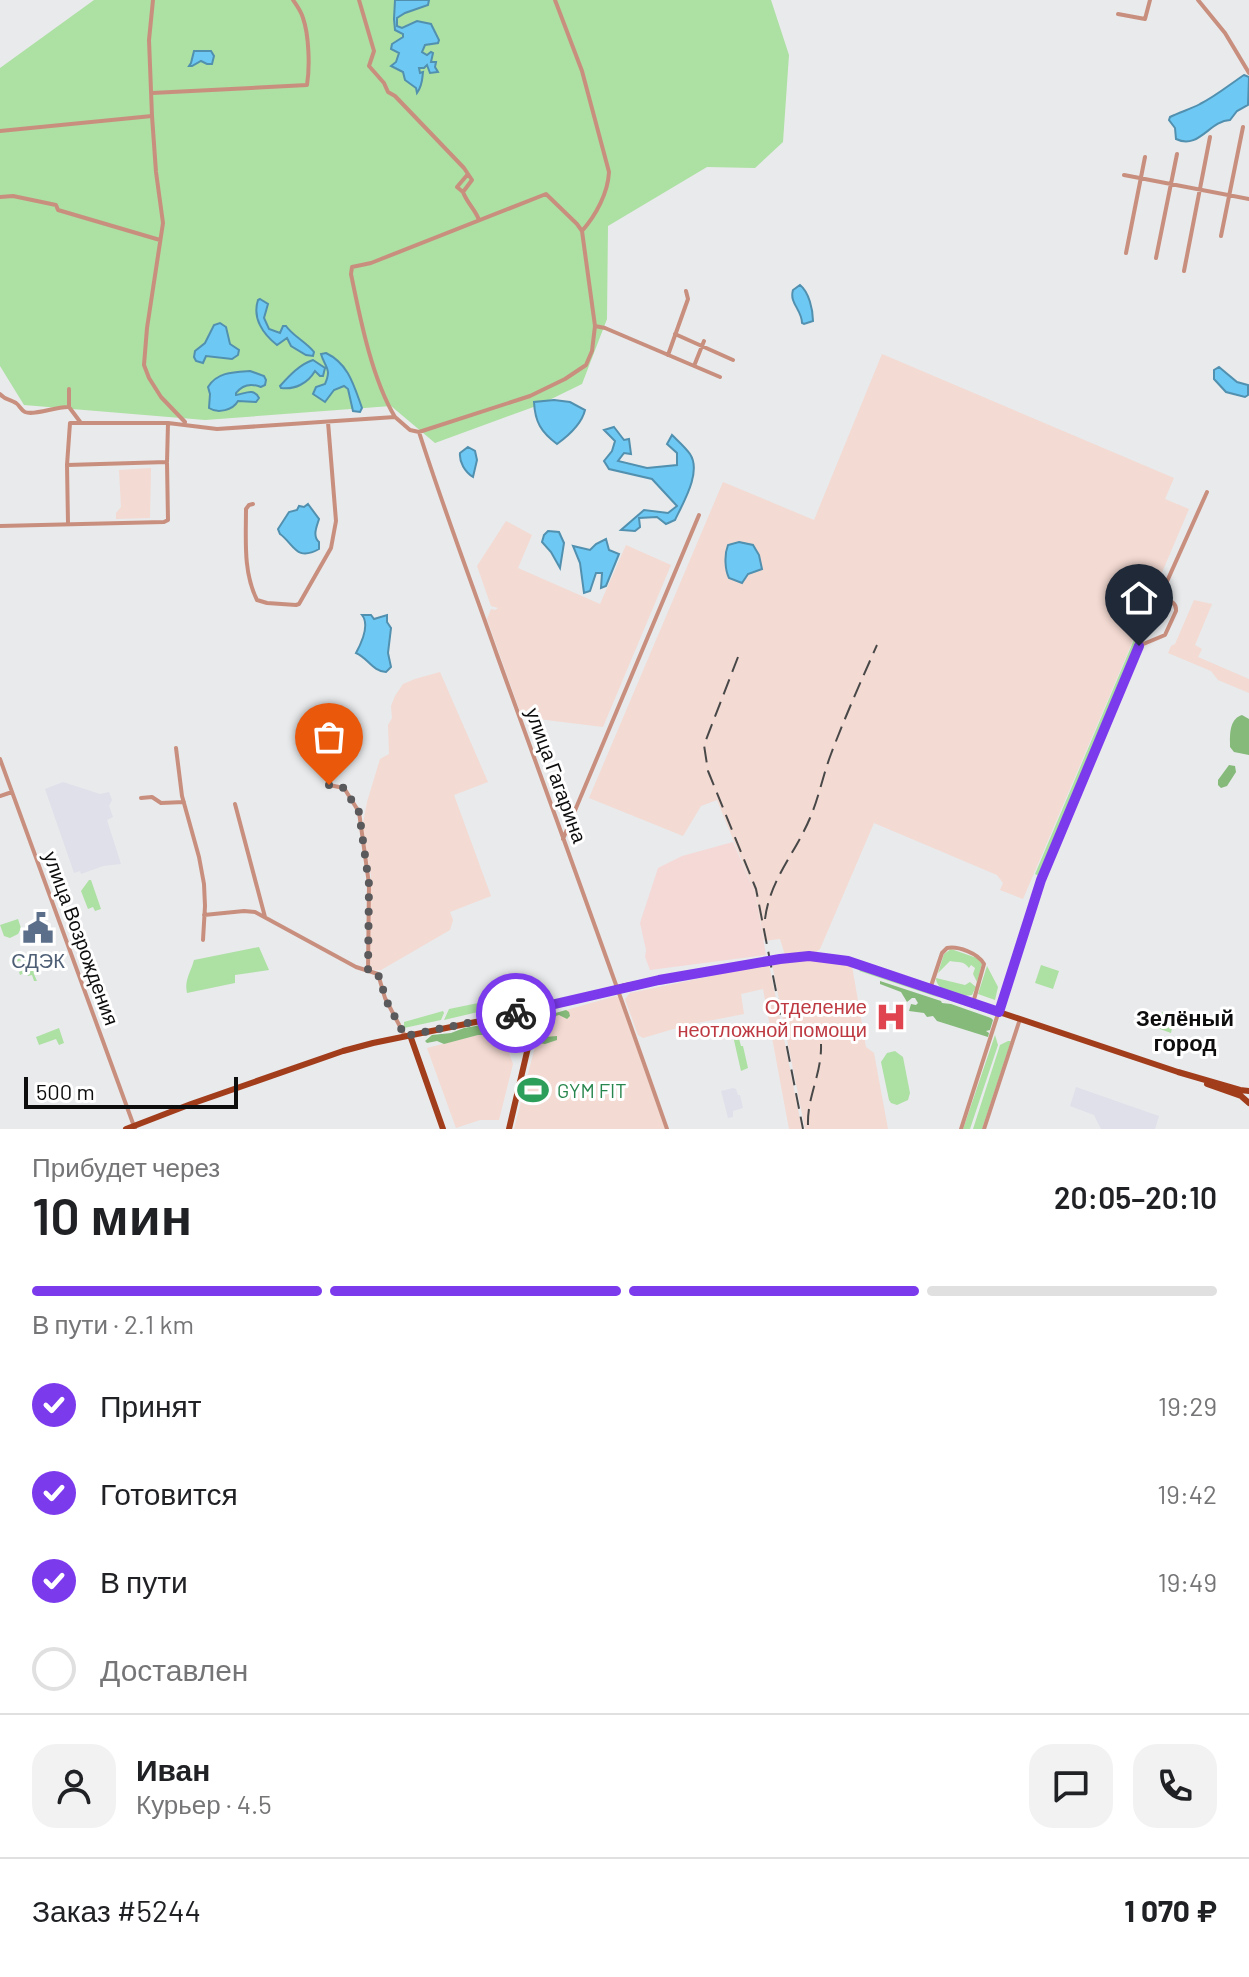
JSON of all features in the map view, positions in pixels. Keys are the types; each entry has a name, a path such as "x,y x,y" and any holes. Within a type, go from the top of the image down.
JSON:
{"main road":[{"path":"126,1129 343,1051 619,988 813,956 848,961 1178,1072 1241,1096 1249,1103"},
{"path":"509,1129 537,1009"},
{"path":"525,1011 535,1022"},
{"path":"408,1036 443,1129"},
{"path":"1178,1072 1249,1091"}],"street":[{"path":"153,0 149,40 152,116 163,223 144,365 161,397 187,424"},
{"path":"152,93 307,85 309,66 305,27 303,15 293,0"},
{"path":"359,0 374,51 369,66 388,92 468,174 457,187 475,209 479,220"},
{"path":"555,0 582,71 609,172 602,200 582,231"},
{"path":"1118,14 1145,19 1150,0"},
{"path":"1198,0 1225,33 1249,73"},
{"path":"0,131 152,116"},
{"path":"1221,236 1243,127"},
{"path":"1184,271 1210,137"},
{"path":"1156,258 1177,154"},
{"path":"1126,253 1145,157"},
{"path":"1124,175 1249,199"},
{"path":"546,194 577,224 582,231 595,326 592,351 582,369 530,396 419,432 410,430 395,417 375,368 352,267 371,263 479,220 546,194"},
{"path":"0,197 13,196 56,205 58,210 160,240"},
{"path":"668,355 688,299 686,291"},
{"path":"595,326 720,377"},
{"path":"675,334 703,343 733,360"},
{"path":"694,366 703,343"},
{"path":"69,389 69,407 81,423"},
{"path":"0,394 28,413 69,407"},
{"path":"68,523 70,423 168,423 217,429 395,417"},
{"path":"253,504 246,509 246,567 257,600 299,604 335,537 328,422"},
{"path":"0,526 168,520 168,423"},
{"name":"улица Гагарина","path":"419,432 667,1129"},
{"path":"67,465 167,462"},
{"path":"961,1129 1041,880 1207,492"},
{"path":"563,839 699,515"},
{"path":"1139,646 1165,635 1172,623 1176,605 1160,597"},
{"path":"176,748 184,802 205,894 203,940"},
{"name":"улица Возрождения","path":"0,759 135,1127"},
{"path":"329,785 344,788 359,812 369,884 368,971"},
{"path":"0,796 12,792"},
{"path":"141,798 152,797 161,803 184,802"},
{"path":"235,804 265,917"},
{"path":"204,915 251,910 356,967 378,974 387,1002 408,1036"},
{"path":"930,989 943,951 953,947 977,956 984,964 973,1003"},
{"path":"984,1129 1020,1019"}],"shaded area":[{"path":"882,354 1174,478 1165,499 1189,509 1023,899 1000,890 1003,883 997,875 874,823 820,949 815,953 785,955 780,939 764,941 755,893 717,800 701,806 683,836 589,798 723,482 814,520"},
{"path":"151,468 150,518 116,519 121,507 119,470"},
{"path":"506,521 532,535 518,568 600,604 626,545 671,565 603,727 522,717 487,619 491,609 498,608 491,606 477,566"},
{"path":"1194,600 1212,604 1195,645 1202,649 1198,657 1249,679 1249,693 1218,680 1211,671 1168,653"},
{"path":"440,672 488,782 454,795 491,896 450,912 453,920 450,930 381,970 367,970 371,876 362,829 367,802 380,759 389,754 388,725 395,696 403,684"},
{"path":"63,782 100,794 109,792 113,817 107,820 121,864 74,873 45,789"},
{"path":"733,842 755,893 766,955 650,970 640,923 658,868 682,856"},
{"path":"813,960 852,966 866,1047 874,1053 888,1129 805,1129 772,964"},
{"path":"769,964 802,1129 789,1129 763,989 741,994 744,1014 687,1025 643,1038 638,1035 625,999 630,993"},
{"path":"616,996 665,1129 514,1129 545,1016"},
{"path":"500,1029 513,1064 499,1120 480,1120 456,1128 427,1048"},
{"path":"1076,1087 1159,1116 1155,1129 1101,1129 1094,1115 1070,1106"},
{"path":"733,1088 740,1095 743,1108 733,1111 733,1117 728,1118 721,1091"}],"green space":[{"path":"94,0 771,0 789,55 783,142 755,168 707,167 608,226 607,319 582,384 539,405 435,443 391,406 205,420 24,405 0,366 0,68"},
{"path":"1161,576 1165,578 1039,876 1035,874"},
{"path":"1242,715 1249,719 1249,755 1234,752 1230,747 1232,724"},
{"path":"1229,765 1235,766 1236,772 1227,786 1221,788 1218,780"},
{"path":"89,880 101,909 95,911 93,907 88,909 81,891"},
{"path":"18,919 21,928 18,934 10,938 4,936 0,925"},
{"path":"259,947 269,970 235,975 235,983 187,993 187,980 194,960"},
{"path":"951,949 977,958 982,964 977,982 973,974 975,968 960,962 950,961 938,973 944,954"},
{"path":"32,953 38,972 34,974 37,981 26,972 20,975 24,966 22,960 13,963 12,960"},
{"path":"1041,965 1059,971 1053,989 1035,983"},
{"path":"987,966 998,987 995,1000 978,994"},
{"path":"861,969 921,989 940,998 859,971"},
{"path":"936,978 965,985 970,982 976,987 972,995 955,994 940,987"},
{"path":"880,981 991,1018 990,1030 986,1031 988,1037 937,1021 924,1013 909,1011 911,1004 918,1003 915,998 907,1002 901,992 880,984"},
{"path":"493,1000 495,1008 444,1020 449,1009"},
{"path":"566,1010 570,1016 567,1019 559,1015 552,1017 546,1030 545,1037 557,1036 557,1040 538,1043 545,1016"},
{"path":"443,1011 441,1020 404,1028 404,1022"},
{"path":"1162,1012 1181,1019 1173,1026 1162,1023 1172,1028 1171,1033 1157,1028"},
{"path":"499,1022 504,1026 498,1035 478,1035 444,1044 425,1041 432,1035"},
{"path":"59,1028 64,1043 59,1045 56,1039 39,1045 36,1037"},
{"path":"738,1035 748,1068 741,1071 733,1036"},
{"path":"995,1035 998,1045 970,1129 963,1129"},
{"path":"1011,1041 982,1129 973,1129 1000,1045"},
{"path":"895,1051 903,1057 910,1093 908,1100 897,1105 889,1100 881,1062 887,1053"}],"water":[{"path":"395,0 429,0 428,5 397,18 397,26 402,28 417,21 431,24 439,40 438,43 425,45 422,52 427,55 433,53 431,62 436,62 438,72 430,73 427,65 419,68 420,73 423,72 417,93 416,88 405,80 403,72 391,66 399,53 391,49 392,44 403,37 395,30"},
{"path":"194,51 211,51 214,56 212,64 201,61 189,66"},
{"path":"1244,75 1249,77 1248,105 1237,111 1230,120 1216,125 1198,138 1191,141 1176,139 1170,117 1206,101"},
{"path":"800,285 808,297 813,317 813,321 804,324 792,295"},
{"path":"260,299 268,304 264,318 269,329 280,333 286,326 311,348 313,356 291,346 287,338 277,345 267,336 256,313"},
{"path":"220,323 226,327 230,344 239,350 238,355 232,359 206,356 203,363 196,361 195,351 205,343 214,325"},
{"path":"326,353 340,363 350,376 362,408 360,412 353,411 348,389 344,386 334,390 325,402 313,394 316,387 325,384 327,379 328,371 321,354"},
{"path":"313,360 325,368 323,376 315,371 301,385 281,388 295,371"},
{"path":"1219,367 1237,382 1248,385 1248,395 1226,392 1214,379 1214,370"},
{"path":"250,371 264,376 265,385 244,386 236,395 254,393 259,398 256,402 238,401 233,407 221,411 209,408 208,387 216,378"},
{"path":"534,402 570,402 585,410 578,424 557,444 540,426"},
{"path":"614,427 624,440 629,439 631,454 624,453 618,461 647,468 677,465 677,453 667,444 672,435 690,454 693,478 675,520 666,524 657,517 639,518 640,527 635,531 621,530 644,510 668,513 677,506 652,479 609,469 604,461 615,441 604,430"},
{"path":"468,447 475,451 477,460 473,477 460,460 460,453"},
{"path":"308,504 319,519 315,534 319,549 305,554 296,550 278,529 289,512"},
{"path":"548,531 559,532 564,543 560,568 542,542"},
{"path":"606,539 609,550 619,554 606,586 601,588 602,573 596,573 590,591 584,593 580,563 573,546 590,550"},
{"path":"739,542 753,545 762,569 748,574 742,583 729,578 726,562 728,545"},
{"path":"362,615 371,615 374,619 387,615 391,628 388,653 391,667 386,672 356,653 365,629"}],"railway":[{"path":"765,919 772,891 810,818 836,740 877,645"},
{"path":"738,657 704,745 708,771 756,889 803,1129"},
{"path":"808,1125 821,1044"}],"way so far":[{"path":"329,785 344,788 359,812 369,884 368,971 378,974 387,1002 405,1036 516,1013"}],"place":[{"name":"СДЭК","path":"38,928"},
{"name":"Отделение неотложной помощи","path":"891,1017"},
{"name":"GYM FIT","path":"533,1090"}],"district":[{"name":"Зелёный город","path":"1185,1030"}],"route":[{"path":"516,1013 626,986 809,956 848,961 999,1012 1041,880 1139,646"}]}
